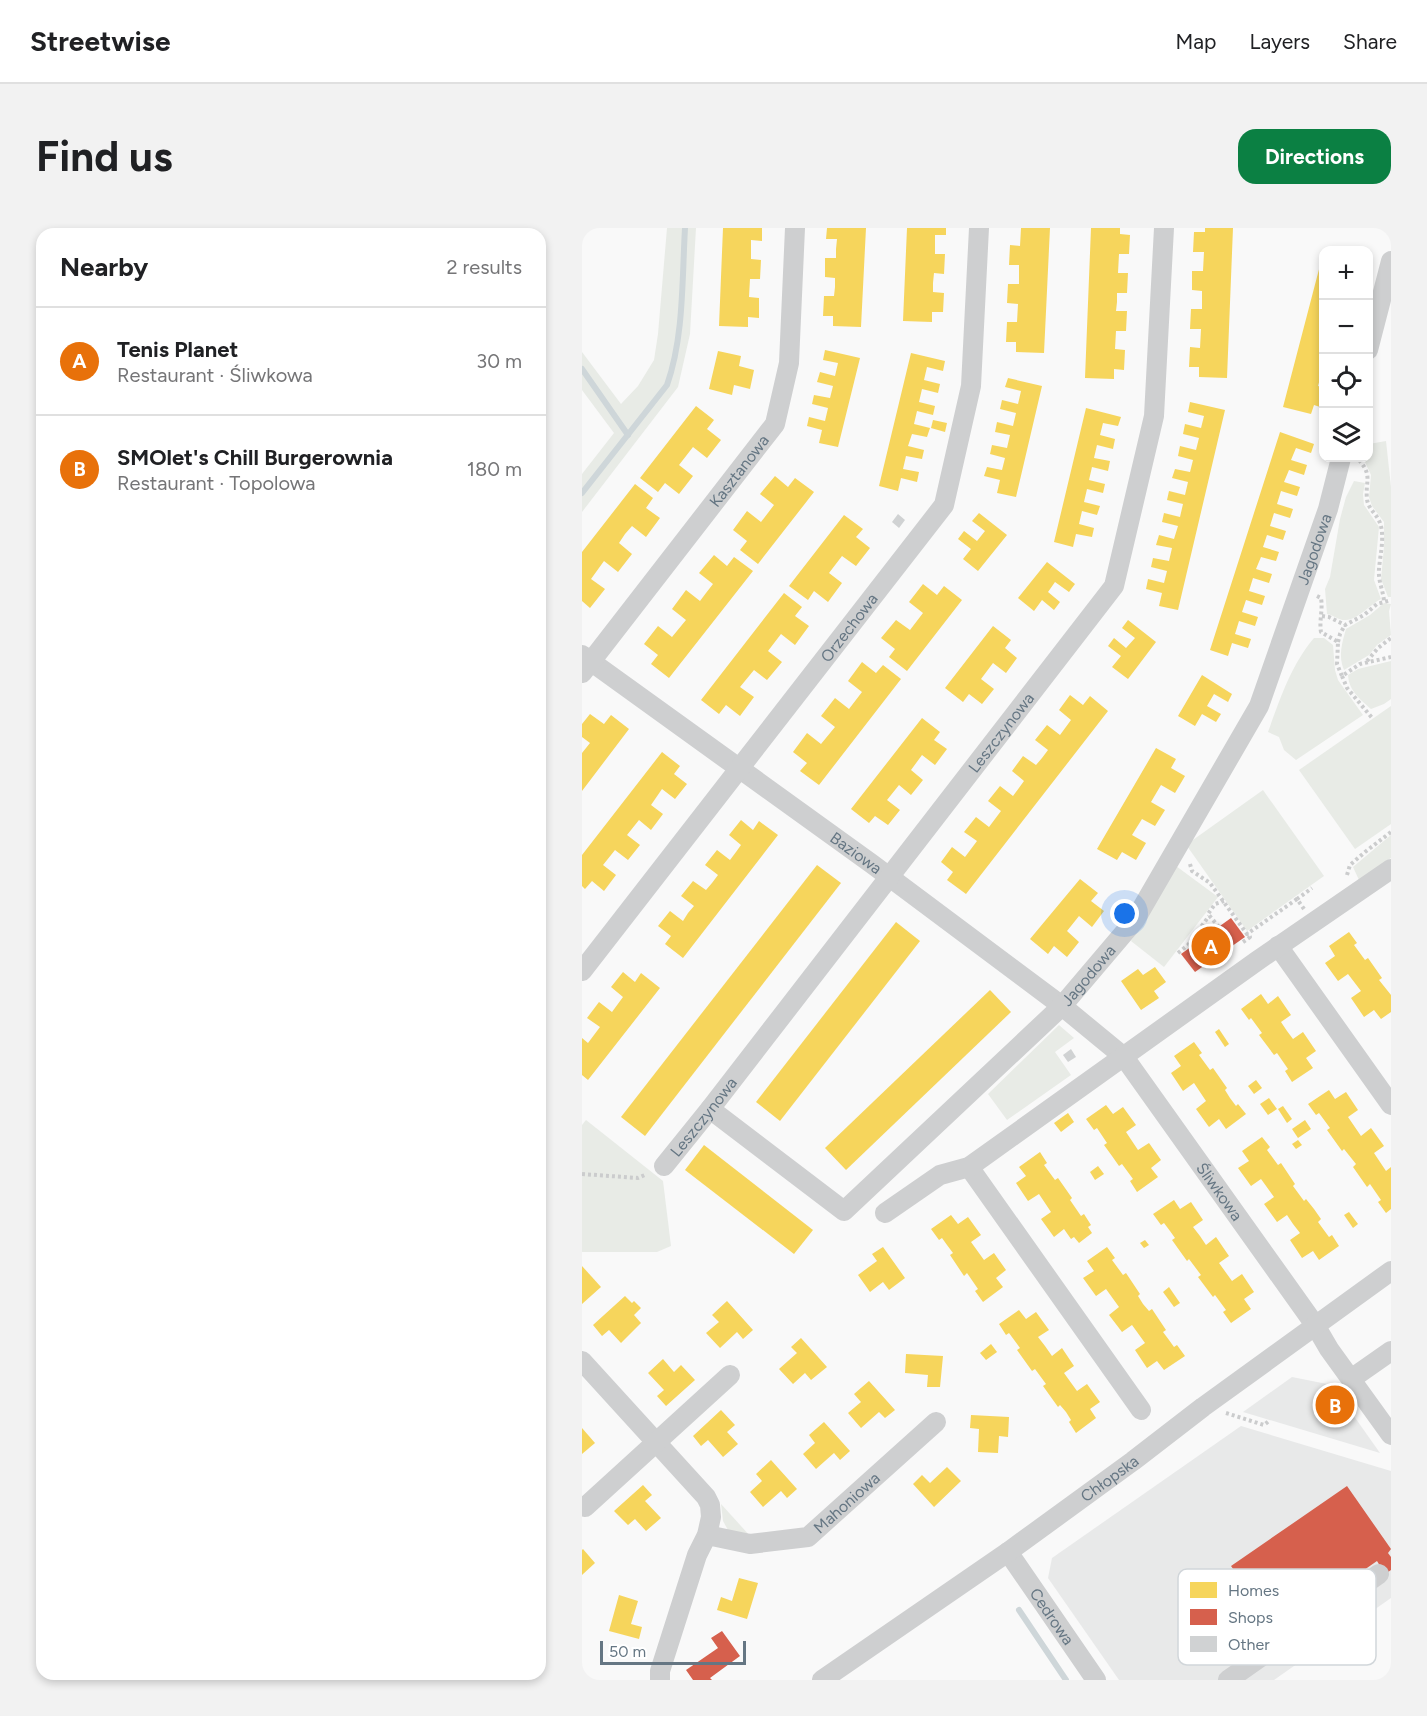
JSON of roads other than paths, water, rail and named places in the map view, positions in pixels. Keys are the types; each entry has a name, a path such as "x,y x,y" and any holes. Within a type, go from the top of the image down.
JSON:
{"street":[{"name":"Kasztanowa","path":"585,663 775,424 789,363 795,228"},
{"name":"Orzechowa","path":"582,971 944,505 971,386 978,228"},
{"name":"Leszczynowa","path":"664,1166 1114,586 1154,416 1164,228"},
{"path":"1373,331 1391,261"},
{"name":"Jagodowa","path":"710,1109 844,1211 1062,1006 1135,920 1259,706 1328,509 1340,462"},
{"name":"Baziowa","path":"585,663 740,769 890,877 1062,1006 1124,1056"},
{"path":"885,1213 940,1175 969,1167 1278,946 1391,869"},
{"path":"1278,946 1391,1105"},
{"name":"Śliwkowa","path":"1124,1056 1391,1435"},
{"path":"969,1167 1141,1410"},
{"name":"Chłopska","path":"822,1680 1008,1552 1391,1271"},
{"path":"1351,1379 1391,1351"},
{"path":"582,1361 706,1497 710,1506 711,1517 707,1535 697,1555 660,1671 660,1680"},
{"path":"585,1507 730,1375"},
{"name":"Mahoniowa","path":"707,1535 750,1544 808,1537 936,1422"},
{"name":"Cedrowa","path":"1008,1552 1096,1680"},
{"path":"1228,1680 1249,1665"}],"waterway":[{"path":"582,493 667,385 677,347 685,228"},
{"path":"582,369 628,435"},
{"path":"1019,1610 1066,1680"}],"place":[{"name":"Tenis Planet","path":"1211,946"},
{"name":"SMOlet's Chill Burgerownia","path":"1335,1405"}]}
